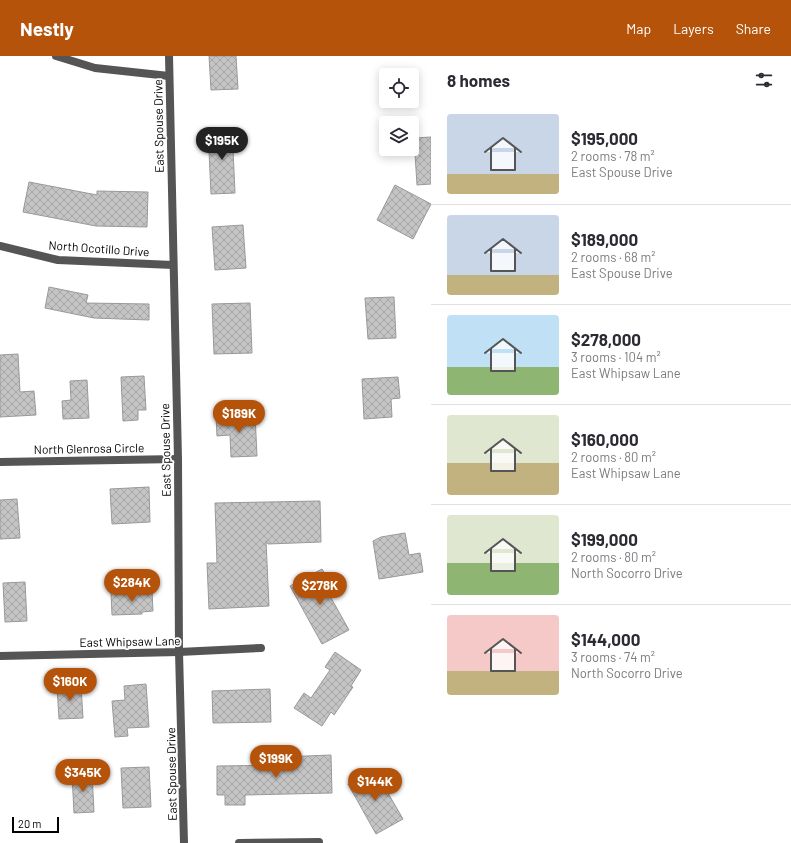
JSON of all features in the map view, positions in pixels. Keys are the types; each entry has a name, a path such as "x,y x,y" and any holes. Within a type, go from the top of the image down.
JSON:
{"street":[{"path":"56,56 95,68 169,76"},
{"name":"East Spouse Drive","path":"169,56 178,458 184,843"},
{"name":"North Ocotillo Drive","path":"0,246 58,260 173,265"},
{"name":"North Glenrosa Circle","path":"0,462 178,458"},
{"name":"East Whipsaw Lane","path":"0,656 180,652 261,648"},
{"path":"239,843 319,842"}],"building":[{"path":"209,56 236,56 238,89 211,90"},
{"path":"232,128 235,193 211,194 208,129"},
{"path":"431,137 431,184 417,185 415,156 419,156 419,138"},
{"path":"29,182 97,195 97,191 148,192 147,227 96,226 23,212"},
{"path":"395,185 431,204 413,239 377,220"},
{"path":"243,225 246,268 215,270 212,227"},
{"path":"49,287 88,295 86,303 149,304 149,320 94,318 45,308"},
{"path":"394,297 396,338 368,339 365,298"},
{"path":"250,303 252,353 214,354 212,304"},
{"path":"18,354 20,392 34,391 36,415 0,417 0,355"},
{"path":"144,376 146,410 138,410 138,420 123,421 121,377"},
{"path":"398,377 400,398 391,399 392,417 364,419 362,379"},
{"path":"87,380 89,418 63,419 62,401 71,400 70,381"},
{"path":"255,414 257,456 231,457 230,435 217,436 216,416"},
{"path":"149,487 150,522 112,524 110,489"},
{"path":"17,499 20,538 0,539 0,500"},
{"path":"320,501 321,542 268,544 266,541 269,606 209,609 207,563 217,563 215,503"},
{"path":"405,533 409,555 420,553 423,572 379,579 373,541 381,537"},
{"path":"322,569 331,584 325,587 349,630 322,644 290,586"},
{"path":"25,582 27,621 5,622 3,583"},
{"path":"152,591 153,611 142,612 142,614 112,615 111,593"},
{"path":"335,652 361,670 351,686 353,687 334,715 331,712 322,726 294,708 304,693 311,698 330,670 325,667"},
{"path":"146,684 149,727 127,728 128,736 115,737 112,701 125,700 124,686"},
{"path":"81,686 83,718 59,719 57,687"},
{"path":"270,689 271,722 213,723 212,691"},
{"path":"331,755 332,793 245,795 245,805 225,805 225,795 217,795 217,766 282,765 282,757"},
{"path":"149,767 151,807 123,808 121,768"},
{"path":"374,769 403,819 376,834 348,784"},
{"path":"92,773 94,812 74,813 72,774"}]}
